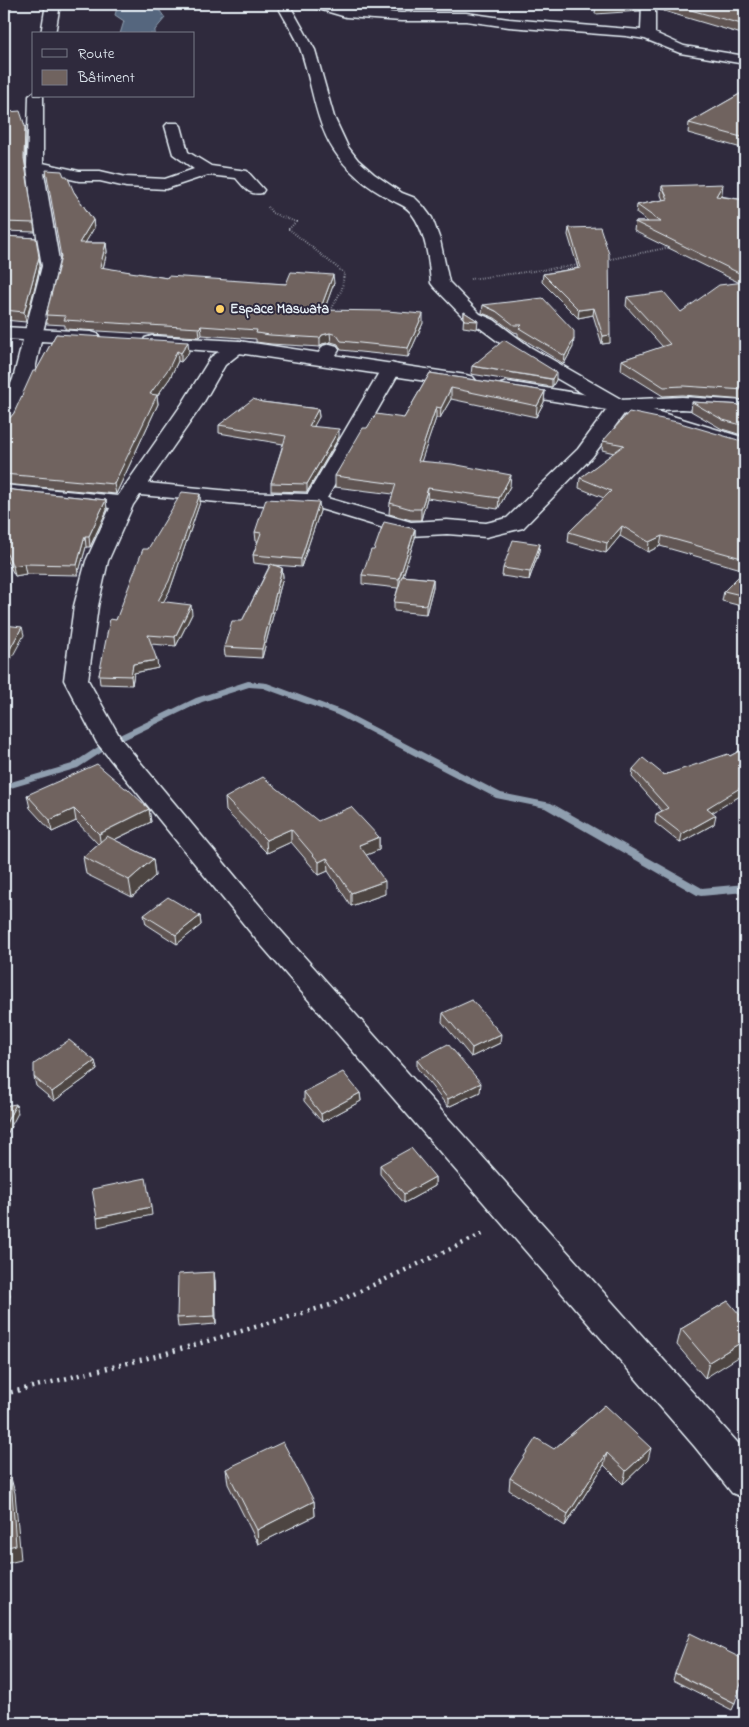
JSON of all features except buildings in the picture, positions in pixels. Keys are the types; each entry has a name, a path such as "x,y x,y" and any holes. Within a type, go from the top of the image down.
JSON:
{"street":[{"path":"48,32 53,4"},
{"path":"283,4 290,18 301,31 335,138 348,160 368,179 397,197 411,202 422,216 430,231 432,244 439,263 440,283 474,318 487,324 523,351 618,406 682,403 745,407"},
{"path":"318,4 346,13 401,17 482,18 509,23 626,32 648,36 680,49 699,54 745,60"},
{"path":"648,36 649,4"},
{"path":"346,13 351,27"},
{"path":"680,49 745,50"},
{"path":"4,422 22,379 51,266 37,240 36,98"},
{"path":"173,126 181,154 207,170 241,174 256,190"},
{"path":"35,166 79,176 100,176 126,182 166,184 207,170"},
{"path":"4,333 112,340"},
{"path":"131,341 239,347 327,355 391,369 618,406 745,444"},
{"path":"239,347 218,361 200,393 129,496 97,561 86,606 76,680 110,744 265,931 708,1435 745,1480"},
{"path":"315,501 391,369"},
{"path":"4,491 315,501 410,529 447,527 486,530 514,523 585,454 618,406"}],"path":[{"path":"256,190 272,213 296,222 289,229 344,273 342,289 326,320 332,327 327,355"},
{"path":"599,262 673,247"},
{"path":"440,283 582,265"},
{"path":"4,1394 160,1355 330,1305 517,1219"}],"water":[{"path":"118,4 161,4 153,7 160,11 165,18 155,32 121,32 124,21 115,15"}],"waterway":[{"path":"4,787 75,766 110,743 199,700 248,684 264,685 340,713 499,796 548,805 701,892 745,888"}],"place":[{"name":"Espace Maswata","path":"220,309"}]}
